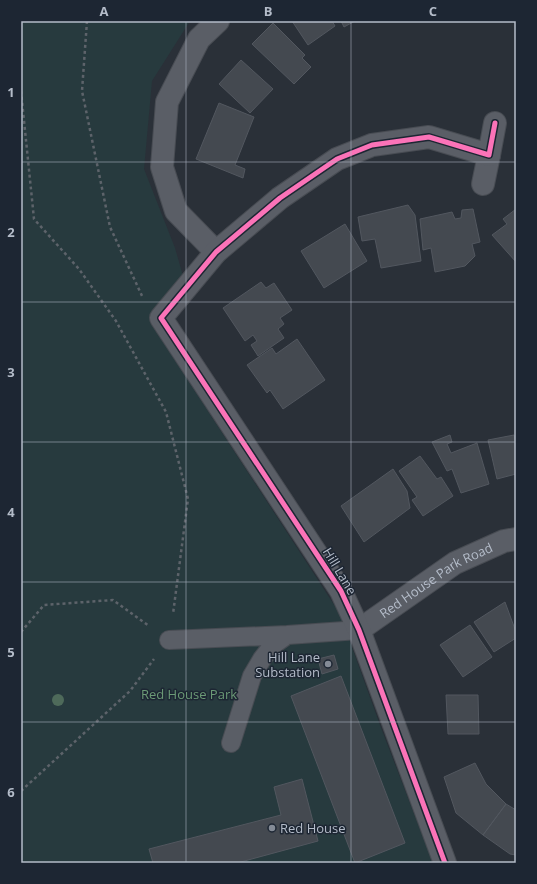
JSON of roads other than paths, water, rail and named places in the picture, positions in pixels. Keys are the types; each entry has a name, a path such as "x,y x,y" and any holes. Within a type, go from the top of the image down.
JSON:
{"street":[{"path":"218,21 199,39 167,102 162,167 176,212 216,252 286,194 337,159 372,145 430,137 488,155"},
{"path":"483,184 495,123"},
{"name":"Hill Lane","path":"216,252 162,318 341,591 359,630 445,863"},
{"name":"Red House Park Road","path":"359,630 455,563 504,541 516,540"}],"lane":[{"path":"169,640 287,635 359,630"},
{"path":"232,743 252,676 262,659 273,645 287,635"}],"place":[{"name":"Hill Lane Substation","path":"328,664"},
{"name":"Red House","path":"272,828"}],"park label":[{"name":"Red House Park","path":"189,694"}]}
